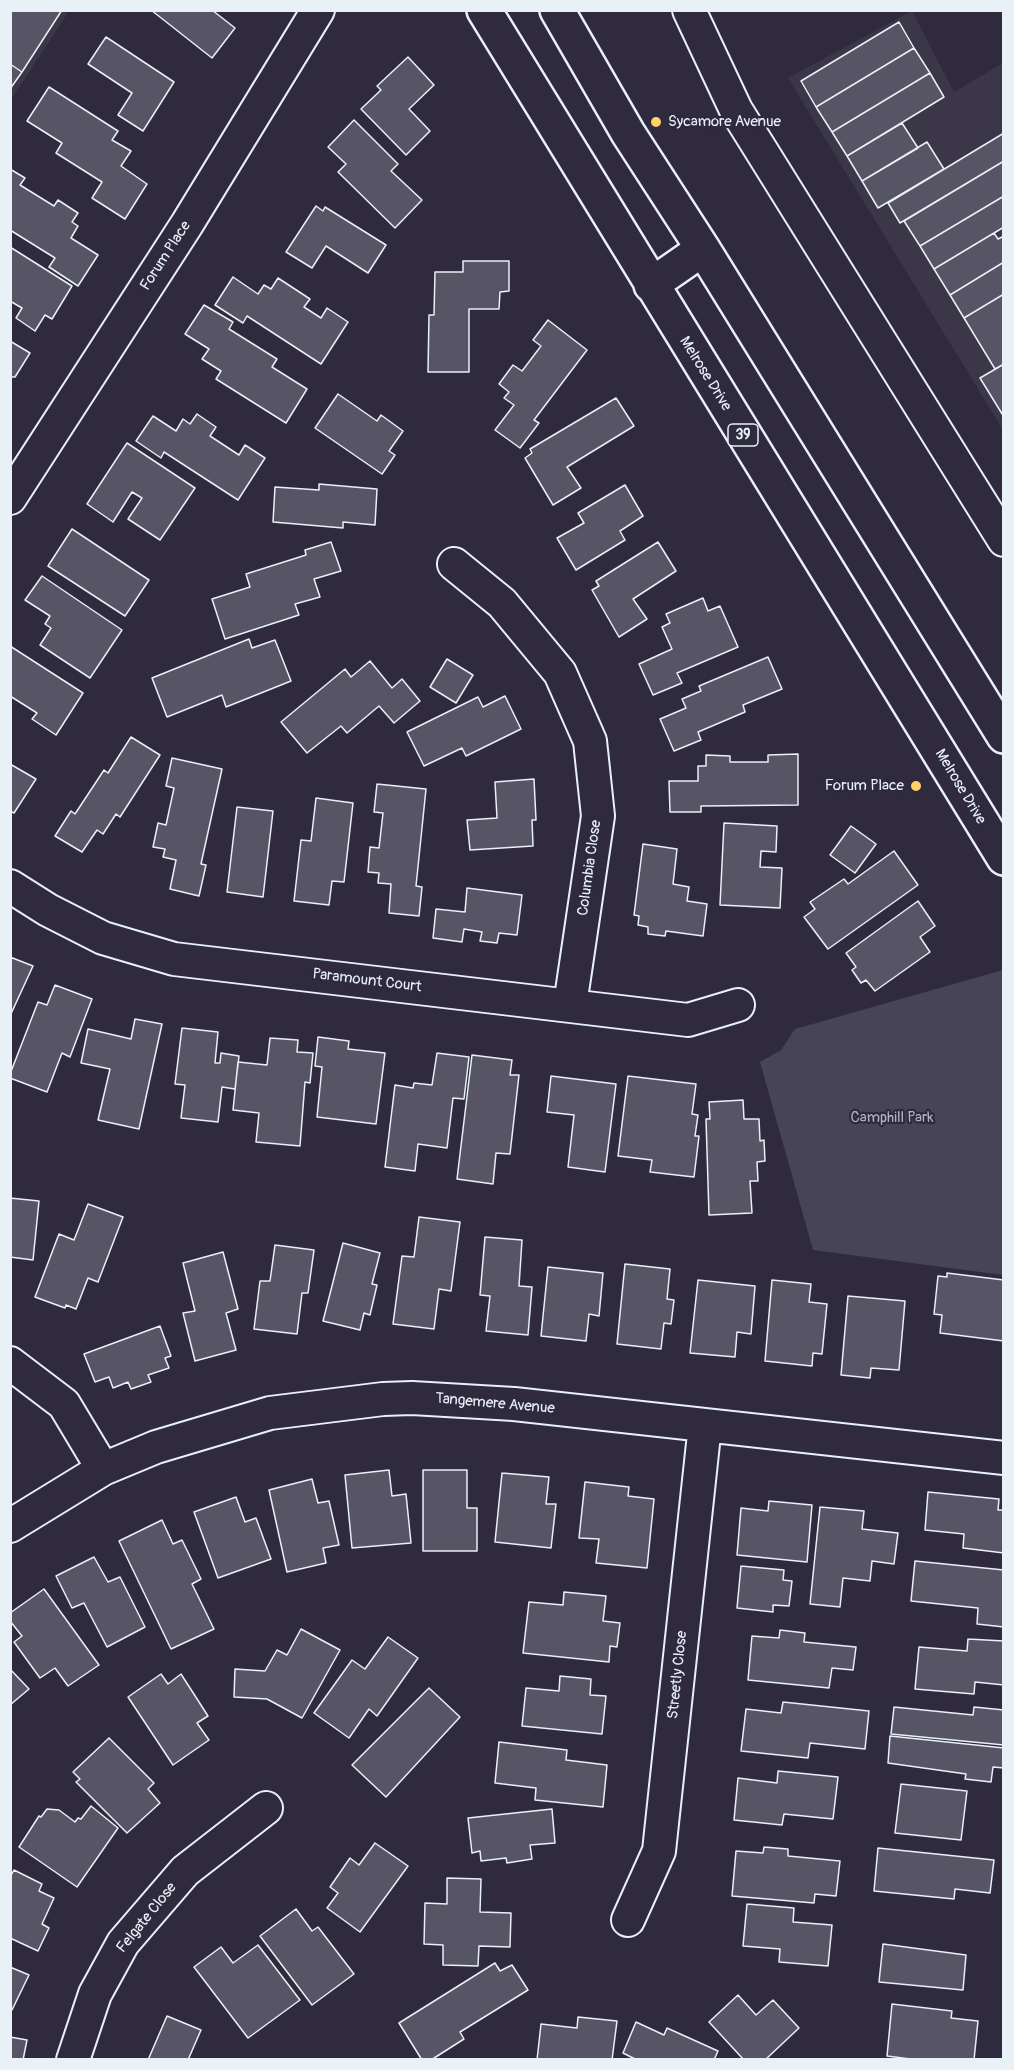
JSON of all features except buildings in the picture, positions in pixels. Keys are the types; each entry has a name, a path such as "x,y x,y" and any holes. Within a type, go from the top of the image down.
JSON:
{"main road":[{"name":"Melrose Drive","path":"484,10 1004,858"},
{"path":"556,10 628,133 703,249 1004,736"},
{"path":"651,285 703,249"}],"street":[{"name":"Forum Place","path":"10,498 187,225 318,10"},
{"path":"689,10 736,110 1004,540"},
{"name":"Columbia Close","path":"454,564 502,603 560,673 590,741 598,816 570,1005"},
{"name":"Paramount Court","path":"10,886 48,910 103,938 174,958 688,1020 738,1005"},
{"path":"10,1364 64,1404 103,1469"},
{"name":"Tangemere Avenue","path":"10,1526 103,1469 156,1447 270,1413 383,1399 483,1402 1004,1458"},
{"name":"Streetly Close","path":"628,1920 659,1851 705,1425"},
{"name":"Felgate Close","path":"72,2060 95,1994 123,1943 185,1871 266,1808"}],"shaded area":[{"path":"11,11 69,11 11,100"},
{"path":"912,11 954,92 1003,63 1003,430 788,78"}],"green space":[{"name":"Camphill Park","path":"1003,970 1003,1275 813,1250 760,1062 781,1050 795,1029"}],"place":[{"name":"Sycamore Avenue","path":"656,122"},
{"name":"Forum Place","path":"916,786"}]}
